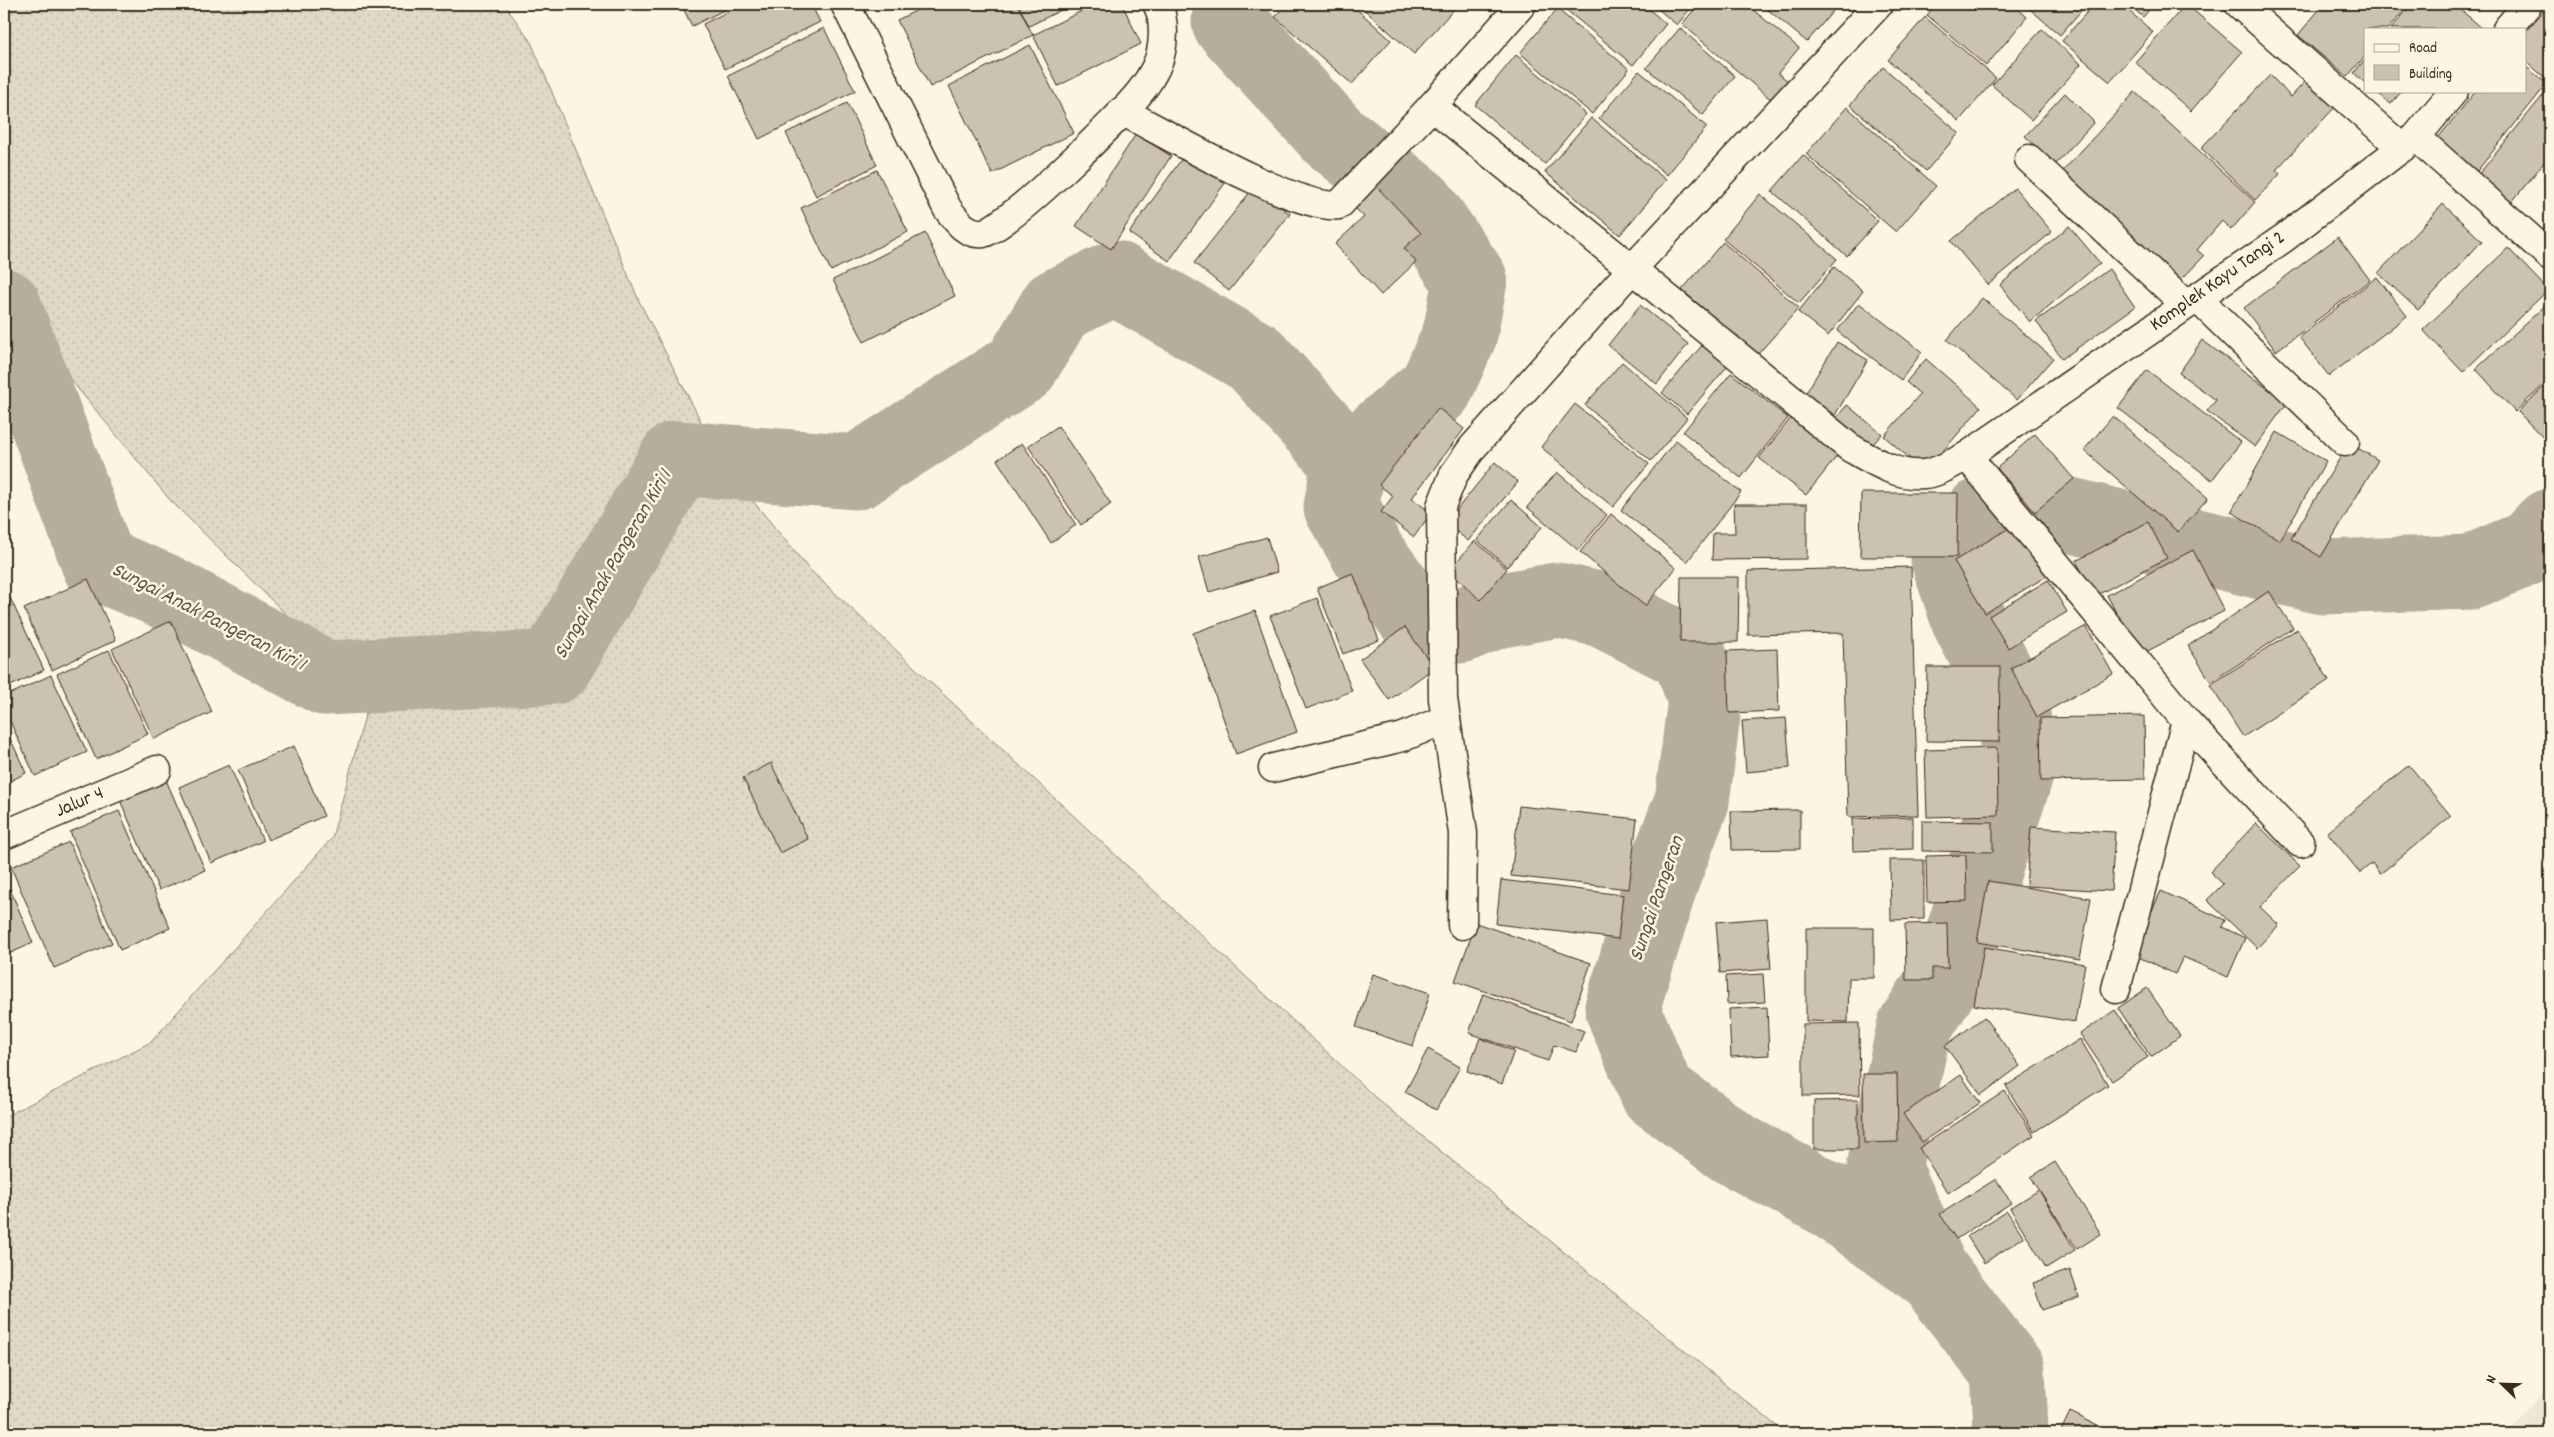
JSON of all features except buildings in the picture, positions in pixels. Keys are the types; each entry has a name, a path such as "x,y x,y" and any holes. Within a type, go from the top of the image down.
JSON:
{"street":[{"path":"845,4 947,208 958,223 972,232 984,233 1006,221 1030,202 1140,93 1157,66 1163,29 1157,4"},
{"path":"1122,111 1281,192 1324,206 1339,205 1432,106 1522,4"},
{"path":"1462,924 1463,833 1445,709 1441,506 1454,474 1472,447 1632,269 1879,4"},
{"path":"2239,4 2550,256"},
{"path":"2508,28 2528,4"},
{"name":"Komplek Kayu Tangi 2","path":"1432,106 1849,447 1875,462 1896,471 1925,474 1944,468 1967,456 2284,238 2409,143 2453,92"},
{"path":"2029,159 2192,301 2346,442"},
{"path":"1967,456 2186,721 2300,844"},
{"path":"1273,768 1403,737 1445,709"},
{"path":"2116,989 2186,721"},
{"name":"Jalur 4","path":"4,835 157,770"}],"shaded area":[{"path":"4,4 504,4 531,42 639,301 724,466 809,569 1377,1099 1785,1433 4,1433 4,1117 151,1042 332,838 370,697 170,500 41,344 4,260"},
{"path":"2550,1388 2550,1433 2503,1433"}],"waterway":[{"path":"1231,4 1229,22 1334,137 1418,204 1470,280 1460,334 1436,388 1349,463"},
{"name":"Sungai Anak Pangeran Kiri 1","path":"4,306 99,564 162,590 325,678 554,667 677,458 857,472 1021,367 1057,306 1115,278 1255,358 1349,463"},
{"name":"Sungai Pangeran","path":"1349,463 1341,507 1369,555 1414,616 1460,626 1496,611 1557,600 1603,610 1689,654 1705,700 1692,801 1662,879 1622,1008 1657,1092 1733,1148 1831,1201 1933,1274 2008,1371 2011,1429 2009,1433"},
{"path":"1931,1271 1884,1168 1914,1028 1951,969 2020,762 2011,701 1969,621 1948,559 1980,516 2033,506 2323,577 2471,572 2530,547 2550,526"}]}
